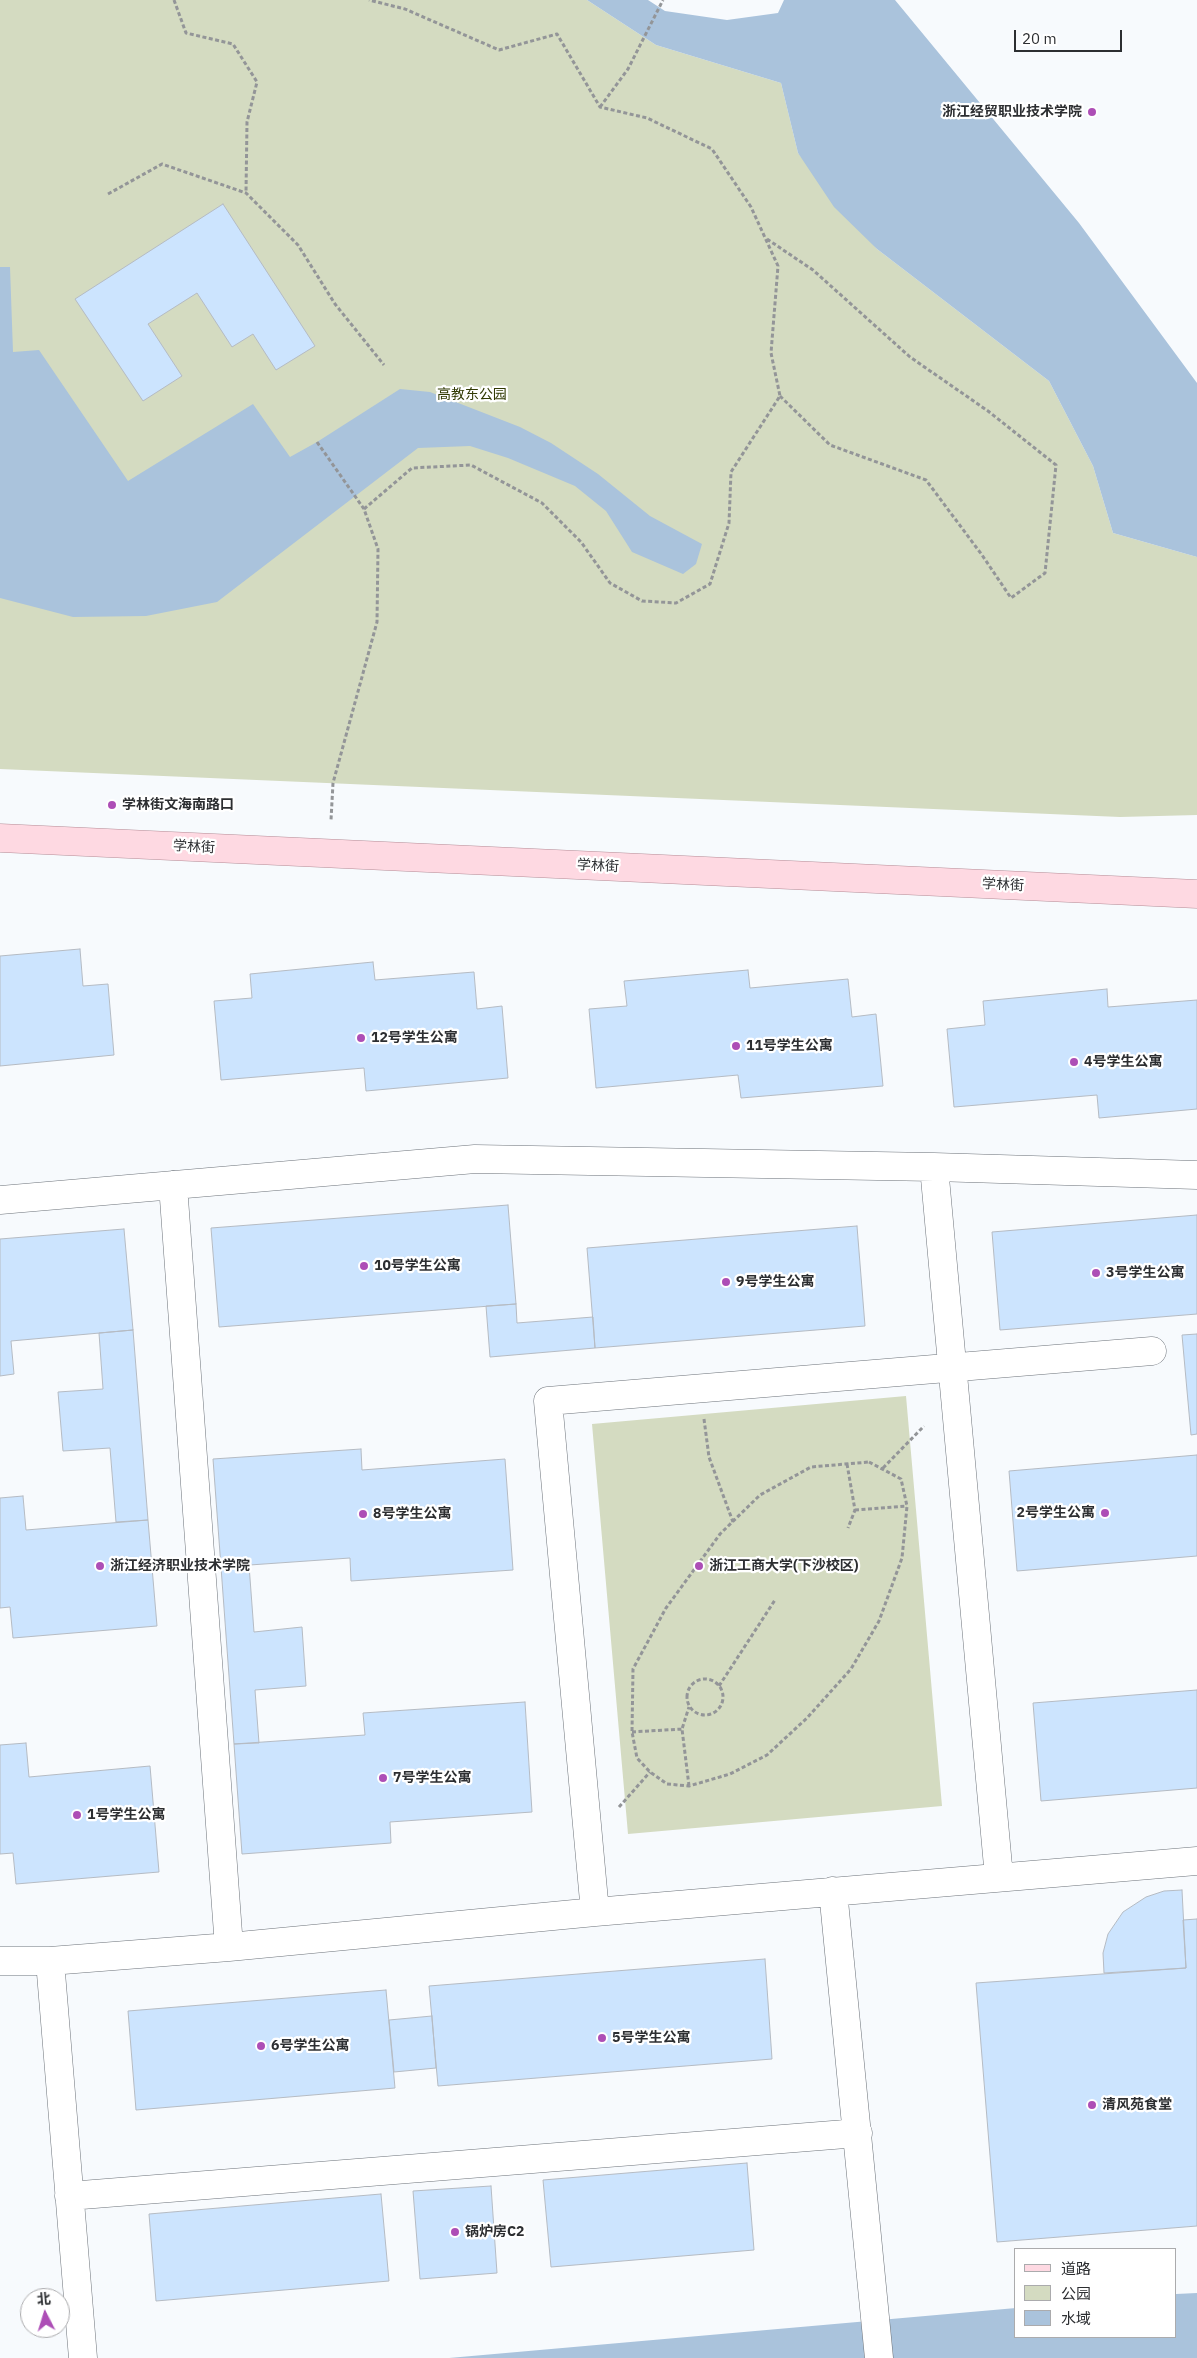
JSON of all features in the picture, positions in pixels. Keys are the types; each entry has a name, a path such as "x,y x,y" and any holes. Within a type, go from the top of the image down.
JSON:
{"main road":[{"name":"学林街","path":"0,838 1197,894"}],"street":[{"path":"0,1200 475,1159 934,1167 1197,1176"},
{"path":"934,1167 999,1878"},
{"path":"173,1185 229,1947"},
{"path":"595,1912 548,1401 951,1366 1152,1351"},
{"path":"0,1961 50,1960 229,1947 595,1912 1197,1861"},
{"path":"833,1891 879,2358"},
{"path":"50,1960 82,2346"},
{"path":"70,2196 858,2133"}],"path":[{"path":"174,0 186,34 233,44 256,82 247,122 246,193"},
{"path":"369,0 405,9 499,50 557,34 600,107 647,118 712,149 750,207 778,266 770,353 780,396 830,445 926,480 982,555 1011,598 1045,573 1056,465 988,411 910,357 813,270 765,238"},
{"path":"600,107 628,69 663,1"},
{"path":"108,194 162,164 246,193 298,245 335,304 384,365"},
{"path":"364,509 412,468 471,465 542,503 581,542 610,583 642,601 676,603 710,584 729,523 732,472 780,396"},
{"path":"317,442 364,509 378,549 377,622 332,783 330,853"},
{"path":"700,1388 709,1457 733,1522"},
{"path":"883,1468 954,1396"},
{"path":"869,1462 883,1468 901,1480 907,1506 902,1558 879,1621 851,1669 807,1718 767,1755 730,1774 689,1786 667,1784 650,1772 637,1758 632,1732 632,1669 666,1608 720,1534 733,1522 760,1495 811,1467 869,1462"},
{"path":"847,1464 855,1510 848,1528"},
{"path":"855,1510 907,1506"},
{"path":"719,1686 776,1600"},
{"path":"689,1706 698,1714 704,1715 715,1712 724,1697 719,1686 709,1680 697,1681 688,1689 689,1706 682,1729 689,1786"},
{"path":"632,1732 682,1729"}],"green space":[{"name":"高教东公园","path":"0,0 587,0 656,45 781,83 798,153 877,249 1049,381 1093,466 1113,533 1197,557 1197,815 1120,817 0,769"},
{"path":"906,1396 942,1806 628,1834 592,1424"}],"water":[{"path":"587,0 648,0 665,11 727,20 778,13 784,0 895,0 1079,223 1197,383 1197,557 1113,533 1093,466 1049,381 877,249 834,207 798,153 781,83 656,45"},
{"path":"0,267 10,267 13,352 39,350 128,481 253,404 290,457 400,389 430,392 520,427 551,443 598,474 650,516 702,544 696,564 683,574 632,552 606,511 575,486 508,458 470,446 418,448 217,602 146,616 73,617 0,598"},
{"path":"1197,2293 1197,2358 449,2358 1014,2308 1014,2338 1177,2338 1177,2294"}],"building":[{"path":"223,204 315,346 276,370 253,334 232,347 197,293 148,324 182,376 143,401 75,299"},
{"path":"80,949 83,986 108,984 114,1055 0,1066 0,956"},
{"name":"12号学生公寓","path":"373,962 375,980 474,972 477,1009 502,1006 508,1078 366,1091 364,1068 221,1080 214,1001 252,998 250,974"},
{"name":"11号学生公寓","path":"748,970 750,988 848,979 852,1017 876,1014 883,1086 741,1098 738,1075 596,1088 589,1009 627,1006 624,981"},
{"name":"4号学生公寓","path":"1107,989 1108,1007 1197,1000 1197,1109 1099,1118 1097,1095 954,1107 947,1029 985,1025 983,1001"},
{"name":"10号学生公寓","path":"508,1205 516,1304 219,1327 211,1228"},
{"name":"3号学生公寓","path":"1197,1215 1197,1314 1000,1330 992,1232"},
{"name":"9号学生公寓","path":"857,1226 865,1326 595,1348 587,1248"},
{"path":"124,1229 133,1330 11,1341 14,1374 0,1376 0,1239"},
{"path":"516,1304 517,1323 593,1317 595,1348 490,1357 486,1306"},
{"path":"133,1330 148,1520 116,1522 110,1448 63,1451 58,1392 103,1389 99,1333"},
{"path":"1197,1334 1197,1434 1191,1435 1182,1335"},
{"name":"8号学生公寓","path":"361,1449 362,1470 505,1459 513,1570 351,1581 350,1558 221,1567 213,1459"},
{"name":"2号学生公寓","path":"1197,1455 1197,1556 1017,1571 1009,1471"},
{"path":"23,1496 26,1530 148,1520 157,1626 13,1638 10,1607 0,1608 0,1498"},
{"path":"249,1565 254,1632 302,1627 306,1686 255,1690 259,1743 234,1744 221,1567"},
{"path":"1197,1690 1197,1788 1041,1801 1033,1703"},
{"name":"7号学生公寓","path":"525,1702 532,1812 390,1822 391,1843 242,1854 234,1744 365,1735 363,1713"},
{"name":"1号学生公寓","path":"26,1743 29,1777 150,1766 159,1872 16,1884 13,1853 0,1854 0,1745"},
{"path":"1182,1890 1186,1968 1104,1973 1103,1953 1108,1934 1123,1912 1146,1897 1164,1891"},
{"name":"清风苑食堂","path":"1197,1919 1197,2226 997,2242 976,1983 1186,1968 1183,1920"},
{"name":"5号学生公寓","path":"765,1959 772,2059 438,2086 429,1986"},
{"name":"6号学生公寓","path":"386,1990 395,2088 136,2110 128,2011"},
{"path":"432,2016 436,2068 394,2072 389,2020"},
{"path":"747,2163 754,2250 551,2267 543,2180"},
{"name":"锅炉房C2","path":"491,2186 497,2273 420,2279 413,2191"},
{"path":"381,2194 389,2281 156,2301 149,2214"}],"place":[{"name":"浙江经贸职业技术学院","path":"1092,112"},
{"name":"学林街文海南路口","path":"112,805"},
{"name":"12号学生公寓","path":"361,1038"},
{"name":"11号学生公寓","path":"736,1046"},
{"name":"4号学生公寓","path":"1074,1062"},
{"name":"10号学生公寓","path":"364,1266"},
{"name":"3号学生公寓","path":"1096,1273"},
{"name":"9号学生公寓","path":"726,1282"},
{"name":"2号学生公寓","path":"1105,1513"},
{"name":"8号学生公寓","path":"363,1514"},
{"name":"浙江经济职业技术学院","path":"100,1566"},
{"name":"浙江工商大学(下沙校区)","path":"699,1566"},
{"name":"7号学生公寓","path":"383,1778"},
{"name":"1号学生公寓","path":"77,1815"},
{"name":"5号学生公寓","path":"602,2038"},
{"name":"6号学生公寓","path":"261,2046"},
{"name":"清风苑食堂","path":"1092,2105"},
{"name":"锅炉房C2","path":"455,2232"}]}
